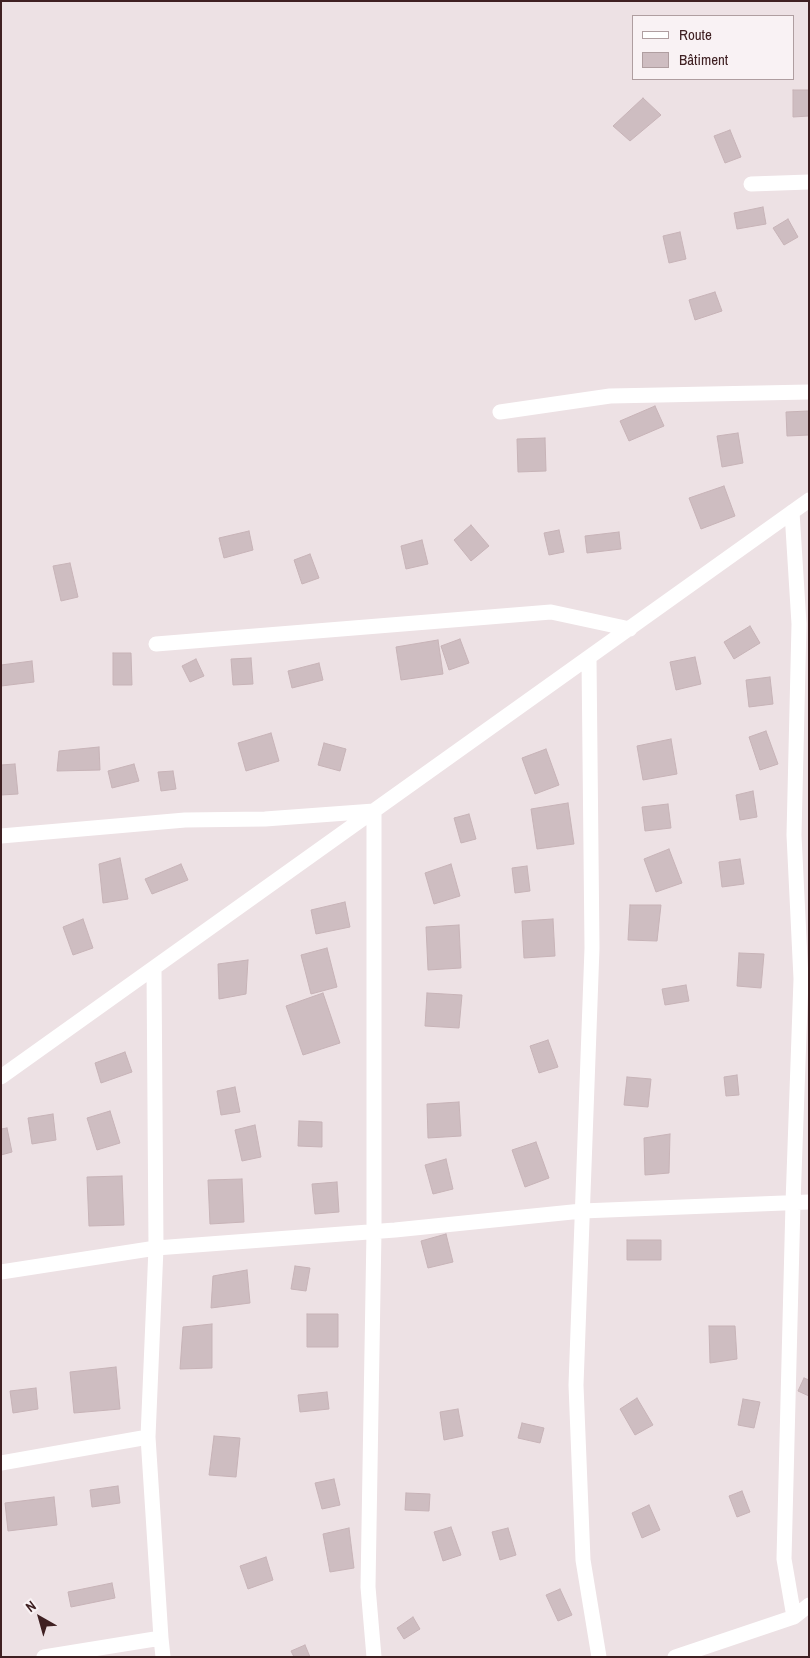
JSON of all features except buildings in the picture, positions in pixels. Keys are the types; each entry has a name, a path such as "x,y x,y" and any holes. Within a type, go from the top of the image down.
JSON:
{"street":[{"path":"751,184 809,182"},
{"path":"500,412 610,396 809,392"},
{"path":"1,1077 809,500"},
{"path":"792,512 799,624 794,835 801,979 784,1559 794,1617"},
{"path":"156,644 550,612 630,629"},
{"path":"589,658 592,948 576,1385 583,1560 599,1657"},
{"path":"1,836 185,820 265,819 374,811"},
{"path":"374,811 374,1231 368,1587 374,1657"},
{"path":"154,968 156,1248 148,1437 163,1657"},
{"path":"1,1272 156,1248 374,1231 582,1211 809,1202"},
{"path":"1,1462 148,1437"},
{"path":"675,1657 794,1617 809,1605"},
{"path":"44,1657 161,1638"}]}
